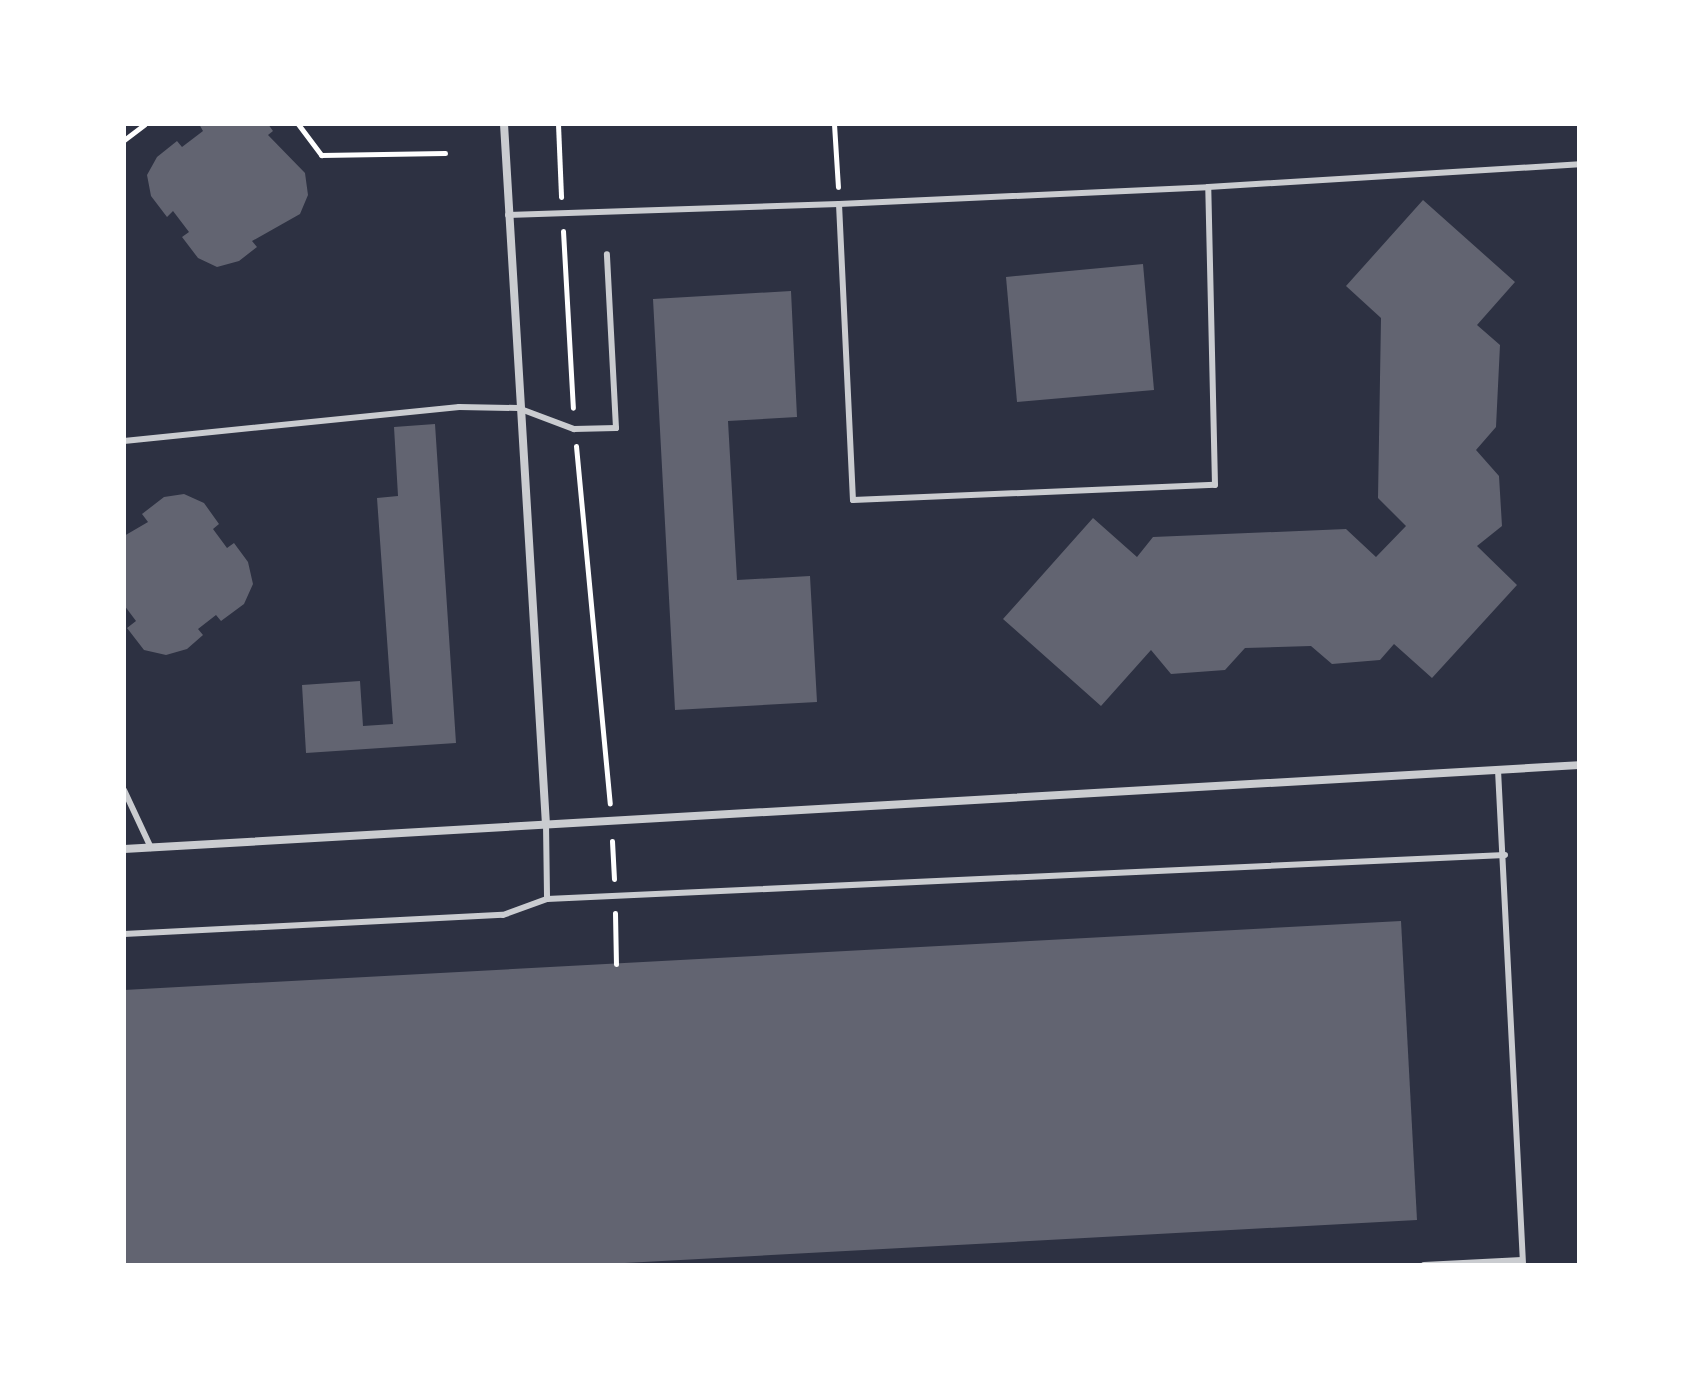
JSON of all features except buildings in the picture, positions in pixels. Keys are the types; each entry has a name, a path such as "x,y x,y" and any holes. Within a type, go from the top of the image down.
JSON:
{"street":[{"path":"504,124 518,408 546,824"},
{"path":"124,849 1579,765"}],"lane":[{"path":"508,215 1208,187 1579,164"},
{"path":"839,204 853,500 1215,485 1208,187"},
{"path":"124,441 459,407 518,408 574,429 616,428 607,254"},
{"path":"1424,1265 1522,1263 1505,855 1498,770"},
{"path":"124,790 151,848"},
{"path":"546,824 547,899"},
{"path":"124,934 503,915 547,899 1505,855"}],"path":[{"path":"124,140 145,124"},
{"path":"298,124 321,155 445,153"},
{"path":"558,124 574,429 612,820 616,964"},
{"path":"834,124 839,204"}]}
